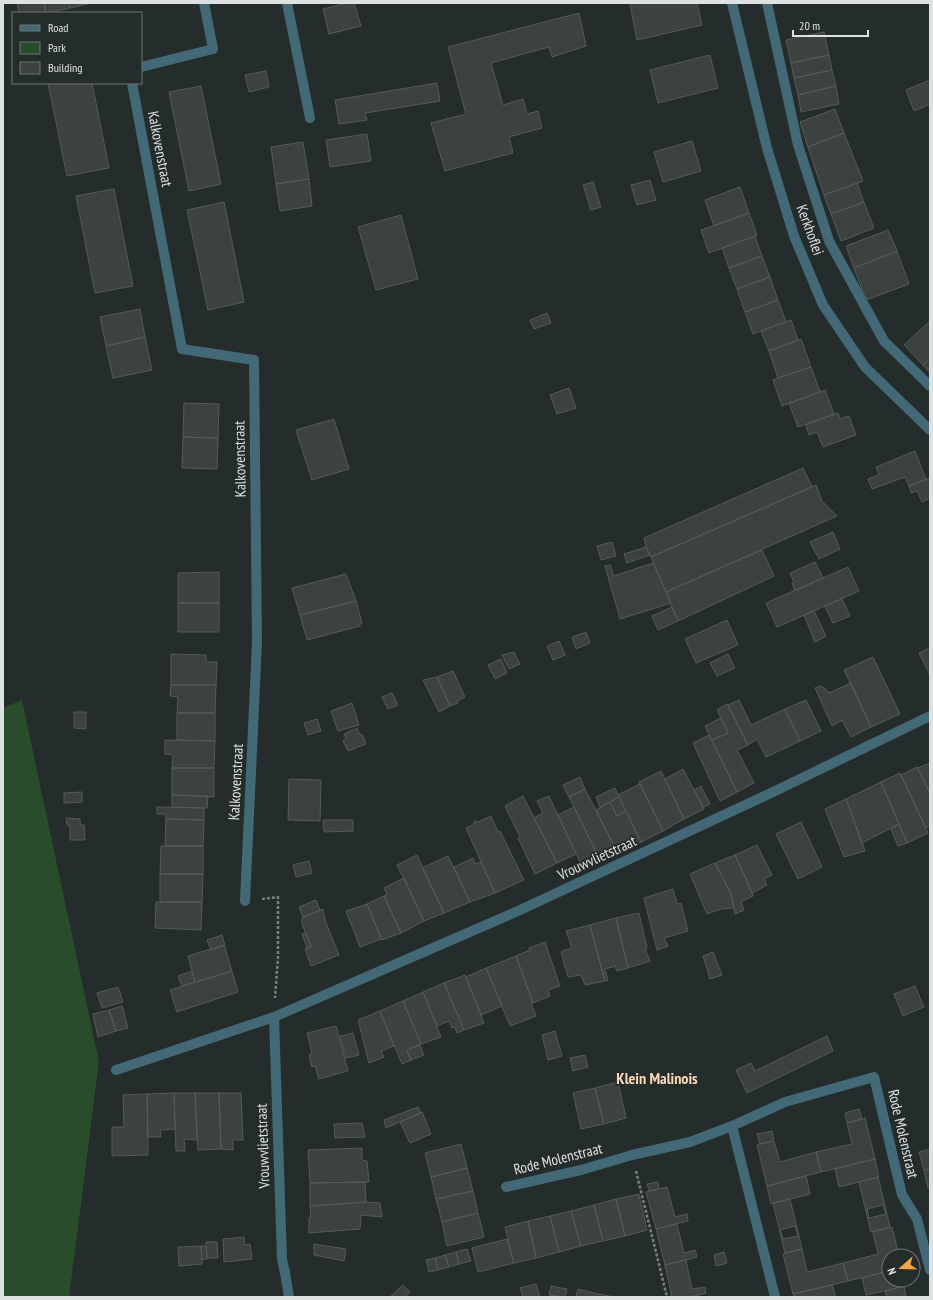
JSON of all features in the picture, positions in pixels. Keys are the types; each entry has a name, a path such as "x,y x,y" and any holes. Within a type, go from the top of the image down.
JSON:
{"street":[{"path":"142,67 213,49 204,3"},
{"path":"287,3 310,118"},
{"name":"Kerkhoflei","path":"732,3 767,148 794,236 824,305 866,367 930,430"},
{"name":"Kerkhoflei","path":"767,3 798,145 829,241 884,340 930,386"},
{"name":"Kalkovenstraat","path":"132,84 182,349 254,360 257,642 245,901"},
{"name":"Vrouwvlietstraat","path":"116,1070 274,1017 518,911 762,797 930,716"},
{"name":"Vrouwvlietstraat","path":"274,1017 282,1259 289,1297"},
{"name":"Rode Molenstraat","path":"506,1187 581,1170 632,1155 690,1142 732,1126 785,1102 874,1077 902,1196 917,1219 930,1270"},
{"path":"732,1126 775,1297"}],"path":[{"path":"245,901 278,897 278,957 274,1017"},
{"path":"632,1155 667,1297"}],"green space":[{"path":"22,700 99,1062 69,1297 3,1297 3,708"}],"building":[{"path":"17,3 44,3 46,12 19,12"},
{"path":"44,3 69,3 70,8 46,12"},
{"path":"69,3 91,3 70,8"},
{"path":"347,3 354,3 361,26 329,34 323,9"},
{"path":"697,3 702,25 637,40 630,4"},
{"path":"579,13 586,46 552,57 549,47 491,63 503,105 523,99 527,114 538,111 542,128 509,137 513,153 445,171 431,123 466,114 448,47"},
{"path":"824,32 829,55 791,63 786,40"},
{"path":"710,55 718,88 658,103 650,70"},
{"path":"829,55 832,70 794,78 791,63"},
{"path":"832,70 836,86 798,95 794,78"},
{"path":"266,71 269,87 249,92 245,75"},
{"path":"930,80 930,104 914,111 906,90"},
{"path":"437,83 440,101 365,113 367,120 339,124 335,100"},
{"path":"48,84 92,84 109,168 67,176"},
{"path":"201,86 221,184 189,191 169,92"},
{"path":"836,86 839,104 801,112 798,95"},
{"path":"835,109 844,133 808,147 800,122"},
{"path":"844,133 863,181 824,195 808,147"},
{"path":"367,134 371,161 330,167 326,140"},
{"path":"692,141 701,171 663,182 654,152"},
{"path":"303,142 309,179 276,184 271,147"},
{"path":"309,179 312,206 280,211 276,184"},
{"path":"650,180 656,200 637,205 631,185"},
{"path":"593,182 601,207 591,210 583,185"},
{"path":"857,183 864,202 831,214 824,195"},
{"path":"740,187 749,213 714,226 705,200"},
{"path":"114,189 133,286 95,293 76,196"},
{"path":"224,202 244,302 208,310 187,210"},
{"path":"864,202 874,228 841,241 831,214"},
{"path":"749,213 757,235 709,253 701,230"},
{"path":"401,215 418,279 376,290 358,227"},
{"path":"888,230 897,251 854,268 846,246"},
{"path":"755,236 762,256 729,268 722,248"},
{"path":"897,251 909,284 866,300 854,268"},
{"path":"762,256 770,277 737,289 729,268"},
{"path":"770,277 778,300 745,312 737,289"},
{"path":"778,300 786,322 753,334 745,312"},
{"path":"140,309 145,337 106,346 100,317"},
{"path":"547,313 551,323 534,329 530,320"},
{"path":"791,320 798,340 769,351 761,331"},
{"path":"930,321 930,359 923,365 904,345"},
{"path":"145,337 152,370 113,378 106,346"},
{"path":"801,339 811,367 778,378 769,351"},
{"path":"930,359 930,373 923,365"},
{"path":"811,367 820,392 782,406 773,380"},
{"path":"569,388 576,408 557,414 550,395"},
{"path":"825,390 834,414 798,427 789,403"},
{"path":"184,403 219,404 218,438 183,437"},
{"path":"838,413 840,419 849,416 856,435 823,447 817,432 809,435 806,425"},
{"path":"334,419 349,469 312,480 296,430"},
{"path":"183,437 218,438 217,469 182,468"},
{"path":"915,451 926,479 909,486 905,477 872,489 868,479 879,475 876,467"},
{"path":"803,468 812,487 651,557 646,547 644,538"},
{"path":"930,478 930,498 922,502 917,491 911,493 909,486"},
{"path":"816,485 822,501 837,516 666,592 651,557"},
{"path":"833,532 840,549 819,559 810,542"},
{"path":"612,542 616,556 601,560 597,546"},
{"path":"646,547 650,555 627,563 624,554"},
{"path":"762,550 774,576 678,621 666,592"},
{"path":"815,562 823,578 795,591 792,583 794,582 790,573"},
{"path":"653,563 671,603 620,619 605,566 610,565 614,576"},
{"path":"848,567 859,591 777,627 766,603"},
{"path":"219,572 219,603 178,603 178,573"},
{"path":"346,574 356,601 300,615 292,588"},
{"path":"842,599 850,616 833,623 825,606"},
{"path":"356,601 362,623 360,623 360,626 307,640 300,615"},
{"path":"178,603 219,603 219,632 178,632"},
{"path":"672,607 678,621 658,630 652,616"},
{"path":"814,611 826,636 815,642 804,615"},
{"path":"727,620 738,645 696,663 685,639"},
{"path":"586,632 590,643 576,649 572,637"},
{"path":"559,641 565,655 553,660 547,646"},
{"path":"930,648 930,675 919,653"},
{"path":"514,652 520,664 509,669 502,655"},
{"path":"171,654 206,655 206,662 217,662 216,685 171,685"},
{"path":"728,654 735,668 717,676 710,663"},
{"path":"873,657 900,714 871,727 844,670"},
{"path":"501,659 507,673 495,679 488,665"},
{"path":"453,671 465,697 457,701 458,703 450,706 437,677"},
{"path":"437,677 450,706 439,712 423,680"},
{"path":"851,683 871,727 851,737 842,720 832,726 815,688 820,686 826,689 829,693"},
{"path":"171,685 216,685 215,713 177,713 178,697 170,696"},
{"path":"392,693 398,705 388,709 382,697"},
{"path":"739,700 751,725 785,709 800,741 766,757 757,739 748,745 728,705"},
{"path":"806,700 821,731 800,741 785,709"},
{"path":"352,703 359,725 338,731 331,711"},
{"path":"727,704 748,745 737,750 754,783 737,792 712,740 728,733 718,712 718,709"},
{"path":"74,712 86,712 86,729 74,728"},
{"path":"177,713 215,713 215,741 177,740"},
{"path":"721,718 728,733 712,740 705,726"},
{"path":"317,719 321,731 308,735 304,723"},
{"path":"357,728 360,735 362,734 366,744 348,751 343,741 346,739 344,734"},
{"path":"709,735 737,792 720,801 693,743"},
{"path":"165,740 215,741 214,768 172,768 173,755 165,754"},
{"path":"930,763 930,793 918,768"},
{"path":"917,767 930,793 930,826 926,828 901,775"},
{"path":"172,768 214,768 214,797 172,795"},
{"path":"683,769 704,809 684,819 665,779"},
{"path":"661,771 684,819 663,831 639,782"},
{"path":"900,773 928,833 907,843 881,782"},
{"path":"580,777 585,789 569,797 563,785"},
{"path":"289,779 321,780 320,821 288,820"},
{"path":"881,782 899,824 862,843 846,799"},
{"path":"640,784 663,831 641,842 618,795"},
{"path":"701,786 710,804 703,807 694,790"},
{"path":"615,788 619,797 600,807 596,797"},
{"path":"585,789 618,854 601,862 569,797"},
{"path":"82,792 82,802 64,803 64,793"},
{"path":"172,795 208,796 207,808 172,807"},
{"path":"523,796 557,863 535,874 518,838 520,837 505,806"},
{"path":"549,796 576,854 557,863 534,818 543,813 537,801"},
{"path":"619,797 626,811 617,816 610,802"},
{"path":"846,799 865,851 844,857 825,809"},
{"path":"610,802 617,816 626,811 641,842 618,854 596,810"},
{"path":"157,807 204,808 204,820 166,819 166,814 157,814"},
{"path":"574,807 599,858 582,866 558,815"},
{"path":"491,816 524,880 495,893 466,828 473,825 475,821 478,822"},
{"path":"66,818 80,819 80,825 84,825 85,840 70,840 70,826 67,825"},
{"path":"166,819 204,820 203,846 165,846"},
{"path":"323,820 353,820 353,831 324,832"},
{"path":"801,822 822,867 798,879 776,834"},
{"path":"899,824 907,843 898,846 891,829"},
{"path":"757,845 772,875 764,879 767,885 752,893 735,855"},
{"path":"161,846 203,846 203,874 160,874"},
{"path":"417,855 444,913 424,921 397,865"},
{"path":"735,855 753,896 741,902 744,910 735,914 731,894 715,863"},
{"path":"448,856 470,902 444,913 422,868"},
{"path":"473,858 475,864 481,862 495,893 470,902 454,867"},
{"path":"309,861 312,873 296,877 293,865"},
{"path":"715,863 731,894 734,908 721,909 707,914 690,874"},
{"path":"160,874 203,874 202,902 160,902"},
{"path":"404,878 424,921 401,933 384,896 387,894 384,888"},
{"path":"673,889 677,904 681,903 688,931 664,938 668,946 657,950 644,898"},
{"path":"384,896 401,933 382,940 367,904"},
{"path":"316,900 320,910 303,917 299,907"},
{"path":"156,902 202,902 201,930 155,928"},
{"path":"367,904 381,939 360,947 346,911"},
{"path":"323,909 325,920 339,955 311,966 305,949 311,947 302,924 302,918"},
{"path":"639,913 647,948 645,949 650,961 628,968 616,918"},
{"path":"616,918 628,968 617,971 615,966 605,969 608,980 605,981 590,925"},
{"path":"590,925 605,981 585,985 581,975 568,977 561,952 572,948 566,931"},
{"path":"306,933 311,947 307,948 302,934"},
{"path":"222,935 225,945 211,950 207,940"},
{"path":"545,942 560,986 548,990 550,996 533,1003 516,956 530,950 529,948"},
{"path":"224,945 232,971 195,982 188,956"},
{"path":"713,952 722,975 710,979 703,956"},
{"path":"516,956 533,1003 531,1003 536,1016 510,1026 486,968"},
{"path":"486,968 502,1006 481,1015 466,977"},
{"path":"192,971 195,982 182,986 178,976"},
{"path":"232,971 238,992 177,1012 170,990"},
{"path":"465,975 484,1023 464,1030 444,983"},
{"path":"444,983 464,1030 457,1033 455,1027 452,1028 449,1021 437,1026 423,992"},
{"path":"915,986 924,1007 903,1016 894,994"},
{"path":"118,987 123,1002 102,1008 97,993"},
{"path":"423,992 441,1037 421,1044 403,1001"},
{"path":"403,1001 421,1044 407,1050 411,1060 402,1064 380,1011"},
{"path":"122,1006 128,1028 116,1031 109,1010"},
{"path":"109,1010 116,1031 98,1037 93,1014"},
{"path":"380,1011 394,1046 381,1051 384,1057 369,1063 358,1020"},
{"path":"336,1026 348,1071 319,1079 315,1066 312,1067 309,1055 312,1054 307,1033"},
{"path":"555,1031 562,1056 548,1060 542,1035"},
{"path":"353,1033 359,1055 346,1058 340,1036"},
{"path":"827,1036 833,1051 747,1093 736,1070 751,1063 755,1071"},
{"path":"420,1045 424,1055 411,1060 407,1050"},
{"path":"585,1055 588,1067 573,1071 570,1058"},
{"path":"618,1082 626,1118 604,1124 595,1088"},
{"path":"595,1088 604,1124 581,1129 573,1093"},
{"path":"174,1093 195,1093 197,1140 184,1139 185,1151 176,1151"},
{"path":"174,1093 175,1129 160,1130 161,1137 148,1137 147,1094"},
{"path":"195,1093 219,1093 221,1149 198,1150"},
{"path":"219,1093 241,1093 243,1140 233,1140 233,1150 221,1149"},
{"path":"147,1094 148,1155 112,1156 112,1127 124,1127 123,1095"},
{"path":"418,1107 421,1113 386,1128 384,1120"},
{"path":"859,1109 862,1119 847,1123 845,1113"},
{"path":"422,1112 431,1134 410,1143 400,1122"},
{"path":"865,1118 875,1159 821,1172 816,1152 852,1144 847,1123"},
{"path":"362,1123 365,1137 335,1138 334,1124"},
{"path":"772,1131 774,1141 760,1144 757,1134"},
{"path":"774,1141 780,1162 816,1152 821,1172 767,1186 757,1145"},
{"path":"461,1144 467,1168 431,1177 425,1153"},
{"path":"362,1148 362,1160 367,1161 369,1182 310,1183 308,1150"},
{"path":"930,1149 930,1169 924,1170 919,1152"},
{"path":"875,1159 879,1177 839,1187 835,1169"},
{"path":"467,1168 473,1191 436,1199 431,1177"},
{"path":"930,1169 930,1188 928,1188 924,1170"},
{"path":"806,1176 810,1194 771,1204 767,1186"},
{"path":"878,1177 890,1227 871,1232 859,1182","holes":["883,1205 886,1214 869,1218 867,1209"]},
{"path":"365,1182 366,1202 310,1206 310,1183"},
{"path":"658,1182 659,1189 649,1191 647,1184"},
{"path":"667,1187 675,1217 687,1214 688,1221 656,1229 646,1192"},
{"path":"473,1191 478,1213 442,1222 436,1199"},
{"path":"639,1194 647,1230 625,1236 616,1199"},
{"path":"616,1199 625,1236 603,1241 594,1205"},
{"path":"790,1199 802,1249 785,1253 773,1203","holes":["795,1226 798,1236 783,1239 780,1230"]},
{"path":"366,1202 380,1203 382,1217 361,1215 360,1229 309,1233 309,1218 311,1217 310,1206"},
{"path":"594,1205 603,1241 581,1246 571,1211"},
{"path":"571,1211 581,1246 559,1252 550,1216"},
{"path":"478,1213 484,1237 447,1246 442,1222"},
{"path":"550,1216 559,1252 536,1258 528,1221"},
{"path":"528,1221 536,1258 514,1263 505,1227"},
{"path":"677,1224 684,1253 695,1250 697,1257 665,1265 656,1229"},
{"path":"892,1227 897,1248 881,1248 881,1273 848,1281 843,1263 878,1254 873,1232"},
{"path":"244,1237 245,1245 250,1244 252,1259 224,1262 223,1239"},
{"path":"507,1239 514,1263 478,1272 472,1248"},
{"path":"206,1242 217,1242 218,1258 207,1258"},
{"path":"314,1244 346,1249 344,1261 314,1255"},
{"path":"201,1246 206,1246 207,1259 202,1260"},
{"path":"201,1246 202,1264 179,1266 178,1247"},
{"path":"467,1249 471,1261 459,1264 456,1252"},
{"path":"802,1249 807,1272 843,1263 848,1281 793,1294 783,1254"},
{"path":"456,1252 459,1264 449,1267 445,1255"},
{"path":"724,1252 727,1263 716,1266 714,1255"},
{"path":"445,1255 449,1267 438,1270 435,1258"},
{"path":"435,1258 438,1270 429,1272 426,1260"},
{"path":"686,1260 692,1289 705,1287 706,1293 691,1297 672,1297 665,1265"},
{"path":"881,1273 881,1288 897,1288 866,1295 862,1278"},
{"path":"536,1284 540,1297 523,1297 520,1288"},
{"path":"403,1285 410,1292 405,1297 390,1297"},
{"path":"832,1285 836,1297 794,1297 793,1294"},
{"path":"551,1286 567,1289 565,1297 549,1295"},
{"path":"896,1288 904,1288 906,1297 887,1297 885,1291"},
{"path":"578,1289 594,1293 614,1297 576,1297"}],"district":[{"name":"Klein Malinois","path":"657,1078"}]}
